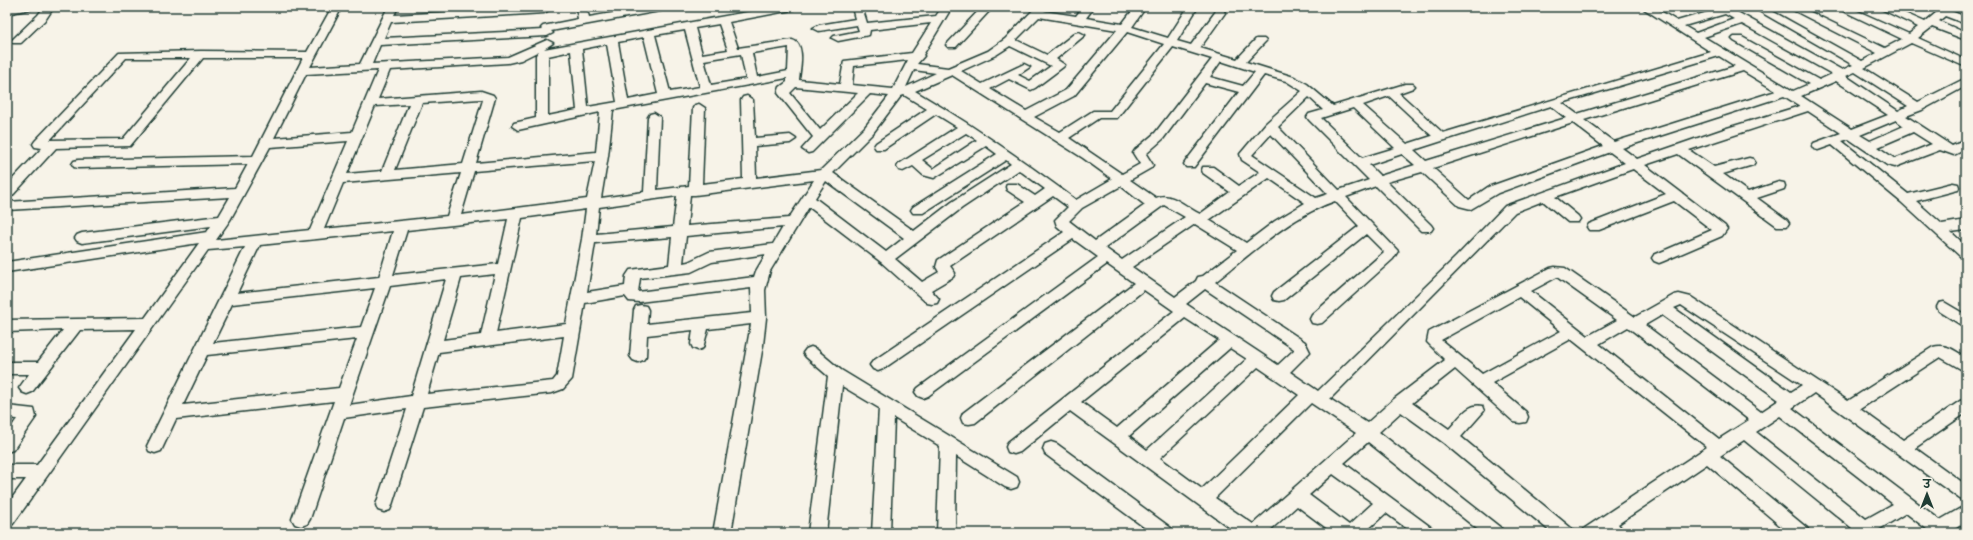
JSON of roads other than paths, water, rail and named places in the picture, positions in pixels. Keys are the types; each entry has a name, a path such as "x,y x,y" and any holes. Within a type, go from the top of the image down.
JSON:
{"street":[{"path":"7,11 27,7"},
{"path":"17,41 42,17 50,7"},
{"path":"7,519 147,323 223,220 257,160 303,70 338,7"},
{"path":"364,68 393,7"},
{"path":"581,7 584,22"},
{"path":"376,42 546,39 576,47 689,25 724,20 753,10 792,7"},
{"path":"838,38 865,34 857,7"},
{"path":"722,533 756,345 759,318 759,282 763,271 807,199 826,174 869,130 901,92 910,66 918,56 946,7"},
{"path":"952,45 988,7"},
{"path":"1079,20 1089,7"},
{"path":"1026,116 1070,92 1141,7"},
{"path":"1060,138 1098,114 1112,115 1171,42 1193,7"},
{"path":"1646,7 1809,107 1891,162 1895,163 1942,145"},
{"path":"1757,7 1780,19 1859,67 1918,107"},
{"path":"1840,7 1966,64"},
{"path":"1882,7 1966,37"},
{"path":"1930,7 1945,10 1966,21"},
{"path":"303,70 508,60 517,58 546,39 584,22 619,11 658,8"},
{"path":"387,19 544,9 546,39 542,56 542,120"},
{"path":"1780,19 1796,9 1886,53"},
{"path":"901,92 951,72 992,53 1009,41 1039,10 1079,20 1125,28 1298,82 1330,110"},
{"path":"1675,26 1723,10 1839,75 1896,116 1952,151 1966,144"},
{"path":"1354,103 1464,203 1470,206 1493,190 1612,147 1658,131 1818,84 1859,67 1886,53 1910,38 1945,10"},
{"path":"1193,49 1220,13"},
{"path":"819,28 939,19"},
{"path":"724,20 734,52"},
{"path":"1694,37 1742,20"},
{"path":"689,25 706,89"},
{"path":"649,33 665,97"},
{"path":"1049,60 1079,35"},
{"path":"1738,38 1818,84"},
{"path":"612,41 623,104"},
{"path":"1009,41 1058,64 1058,66 1032,85 1027,85 1010,75"},
{"path":"1239,63 1260,41"},
{"path":"698,58 788,43 794,44 793,78 784,90 784,93 819,137"},
{"path":"576,47 583,112"},
{"path":"746,50 752,81"},
{"path":"1360,163 1406,150 1553,102 1719,53"},
{"path":"201,54 128,142 122,144 39,144 122,55 201,54 311,55"},
{"path":"846,88 848,63 918,56"},
{"path":"1219,57 1204,79 1159,136 1139,153 1147,165 1075,206 1062,220 1062,223 1144,283 1367,432 1495,533"},
{"path":"315,234 340,179 386,66"},
{"path":"910,66 951,72 982,89 1087,155 1153,205"},
{"path":"982,89 1024,67"},
{"path":"1014,447 1070,403 1180,307 1203,281 1293,215 1315,203 1337,194 1743,67"},
{"path":"1190,164 1262,70"},
{"path":"518,126 607,107 752,81 793,78 846,88 901,92 936,108 966,127 1020,164 1075,206"},
{"path":"1204,79 1247,91"},
{"path":"1818,146 1918,107 1940,97 1966,81"},
{"path":"1409,86 1315,115 1314,118 1426,228"},
{"path":"808,149 867,90"},
{"path":"1309,91 1270,126 1246,154 1250,161 1315,203"},
{"path":"1391,92 1442,138"},
{"path":"372,103 481,95 489,98 453,220"},
{"path":"387,175 417,100"},
{"path":"747,100 750,184"},
{"path":"1553,102 1720,229 1717,233 1659,258"},
{"path":"337,413 417,401 558,385 564,379 589,239 593,204 602,156 607,107"},
{"path":"1203,499 1455,266 1510,209 1545,195 1634,164 1809,107"},
{"path":"675,269 679,232 689,191 699,108"},
{"path":"880,146 936,108"},
{"path":"650,195 654,118"},
{"path":"1270,126 1391,251 1388,256 1318,319"},
{"path":"903,167 966,127"},
{"path":"1869,146 1913,127"},
{"path":"265,143 357,136"},
{"path":"748,143 790,140"},
{"path":"1833,140 1906,199 1966,254"},
{"path":"914,160 928,172 934,174 985,141"},
{"path":"7,193 52,144"},
{"path":"1680,149 1782,223"},
{"path":"918,210 1006,154"},
{"path":"340,179 602,156"},
{"path":"78,164 257,160"},
{"path":"1713,172 1749,162"},
{"path":"886,259 957,206 1020,164"},
{"path":"1208,170 1239,192"},
{"path":"1122,267 1198,219 1267,172"},
{"path":"7,267 208,241 255,241 516,214 650,195 826,174 914,238"},
{"path":"1747,197 1779,186"},
{"path":"1012,187 1034,202"},
{"path":"1906,199 1952,187"},
{"path":"807,199 886,259 927,294 948,273 943,267 943,264 1054,190"},
{"path":"7,206 239,192"},
{"path":"942,195 957,206"},
{"path":"1545,195 1573,218"},
{"path":"1594,227 1676,195"},
{"path":"923,392 1101,252 1153,205 1162,200 1168,201 1246,249"},
{"path":"486,340 516,214"},
{"path":"82,238 223,220"},
{"path":"589,239 793,222"},
{"path":"301,518 367,332 402,225"},
{"path":"1940,229 1966,225"},
{"path":"1279,296 1367,226"},
{"path":"878,365 1073,232"},
{"path":"155,446 255,241"},
{"path":"759,282 639,297 633,296 632,290 633,276 635,274 694,266 709,257 777,248"},
{"path":"228,299 503,268"},
{"path":"1520,417 1434,342 1434,336 1555,272 1560,272 1631,322 1761,420"},
{"path":"384,505 434,347 455,274"},
{"path":"1203,281 1300,346 1302,352 1279,373"},
{"path":"969,418 1144,283"},
{"path":"578,299 632,290"},
{"path":"1520,290 1587,344 1713,451 1801,533"},
{"path":"1587,344 1679,299 1686,301 1814,385 1904,448 1966,494"},
{"path":"1944,307 1966,322"},
{"path":"1663,308 1786,405 1940,532 1966,512"},
{"path":"638,356 641,310"},
{"path":"640,330 759,318"},
{"path":"7,326 147,323"},
{"path":"698,344 702,323"},
{"path":"27,388 76,324"},
{"path":"434,347 572,330"},
{"path":"202,350 367,332"},
{"path":"1481,382 1571,332"},
{"path":"1118,437 1229,340"},
{"path":"1848,409 1938,350 1945,352 1966,366"},
{"path":"811,353 836,374 1011,482"},
{"path":"1148,459 1257,359"},
{"path":"1256,533 1400,403 1456,360"},
{"path":"7,368 42,368"},
{"path":"817,533 836,374"},
{"path":"1591,533 1611,528 1713,451 1786,405 1814,385"},
{"path":"171,413 344,394"},
{"path":"1070,403 1252,533"},
{"path":"1400,403 1450,438 1565,533"},
{"path":"881,533 887,406"},
{"path":"7,412 24,412 28,414 28,417 7,445"},
{"path":"1450,438 1476,412"},
{"path":"1904,448 1962,412"},
{"path":"1744,431 1862,531 1907,504"},
{"path":"946,533 948,444"},
{"path":"1051,449 1165,533"},
{"path":"1332,464 1426,533"},
{"path":"7,472 40,472"},
{"path":"1297,496 1346,533"},
{"path":"1352,533 1385,503"}]}
